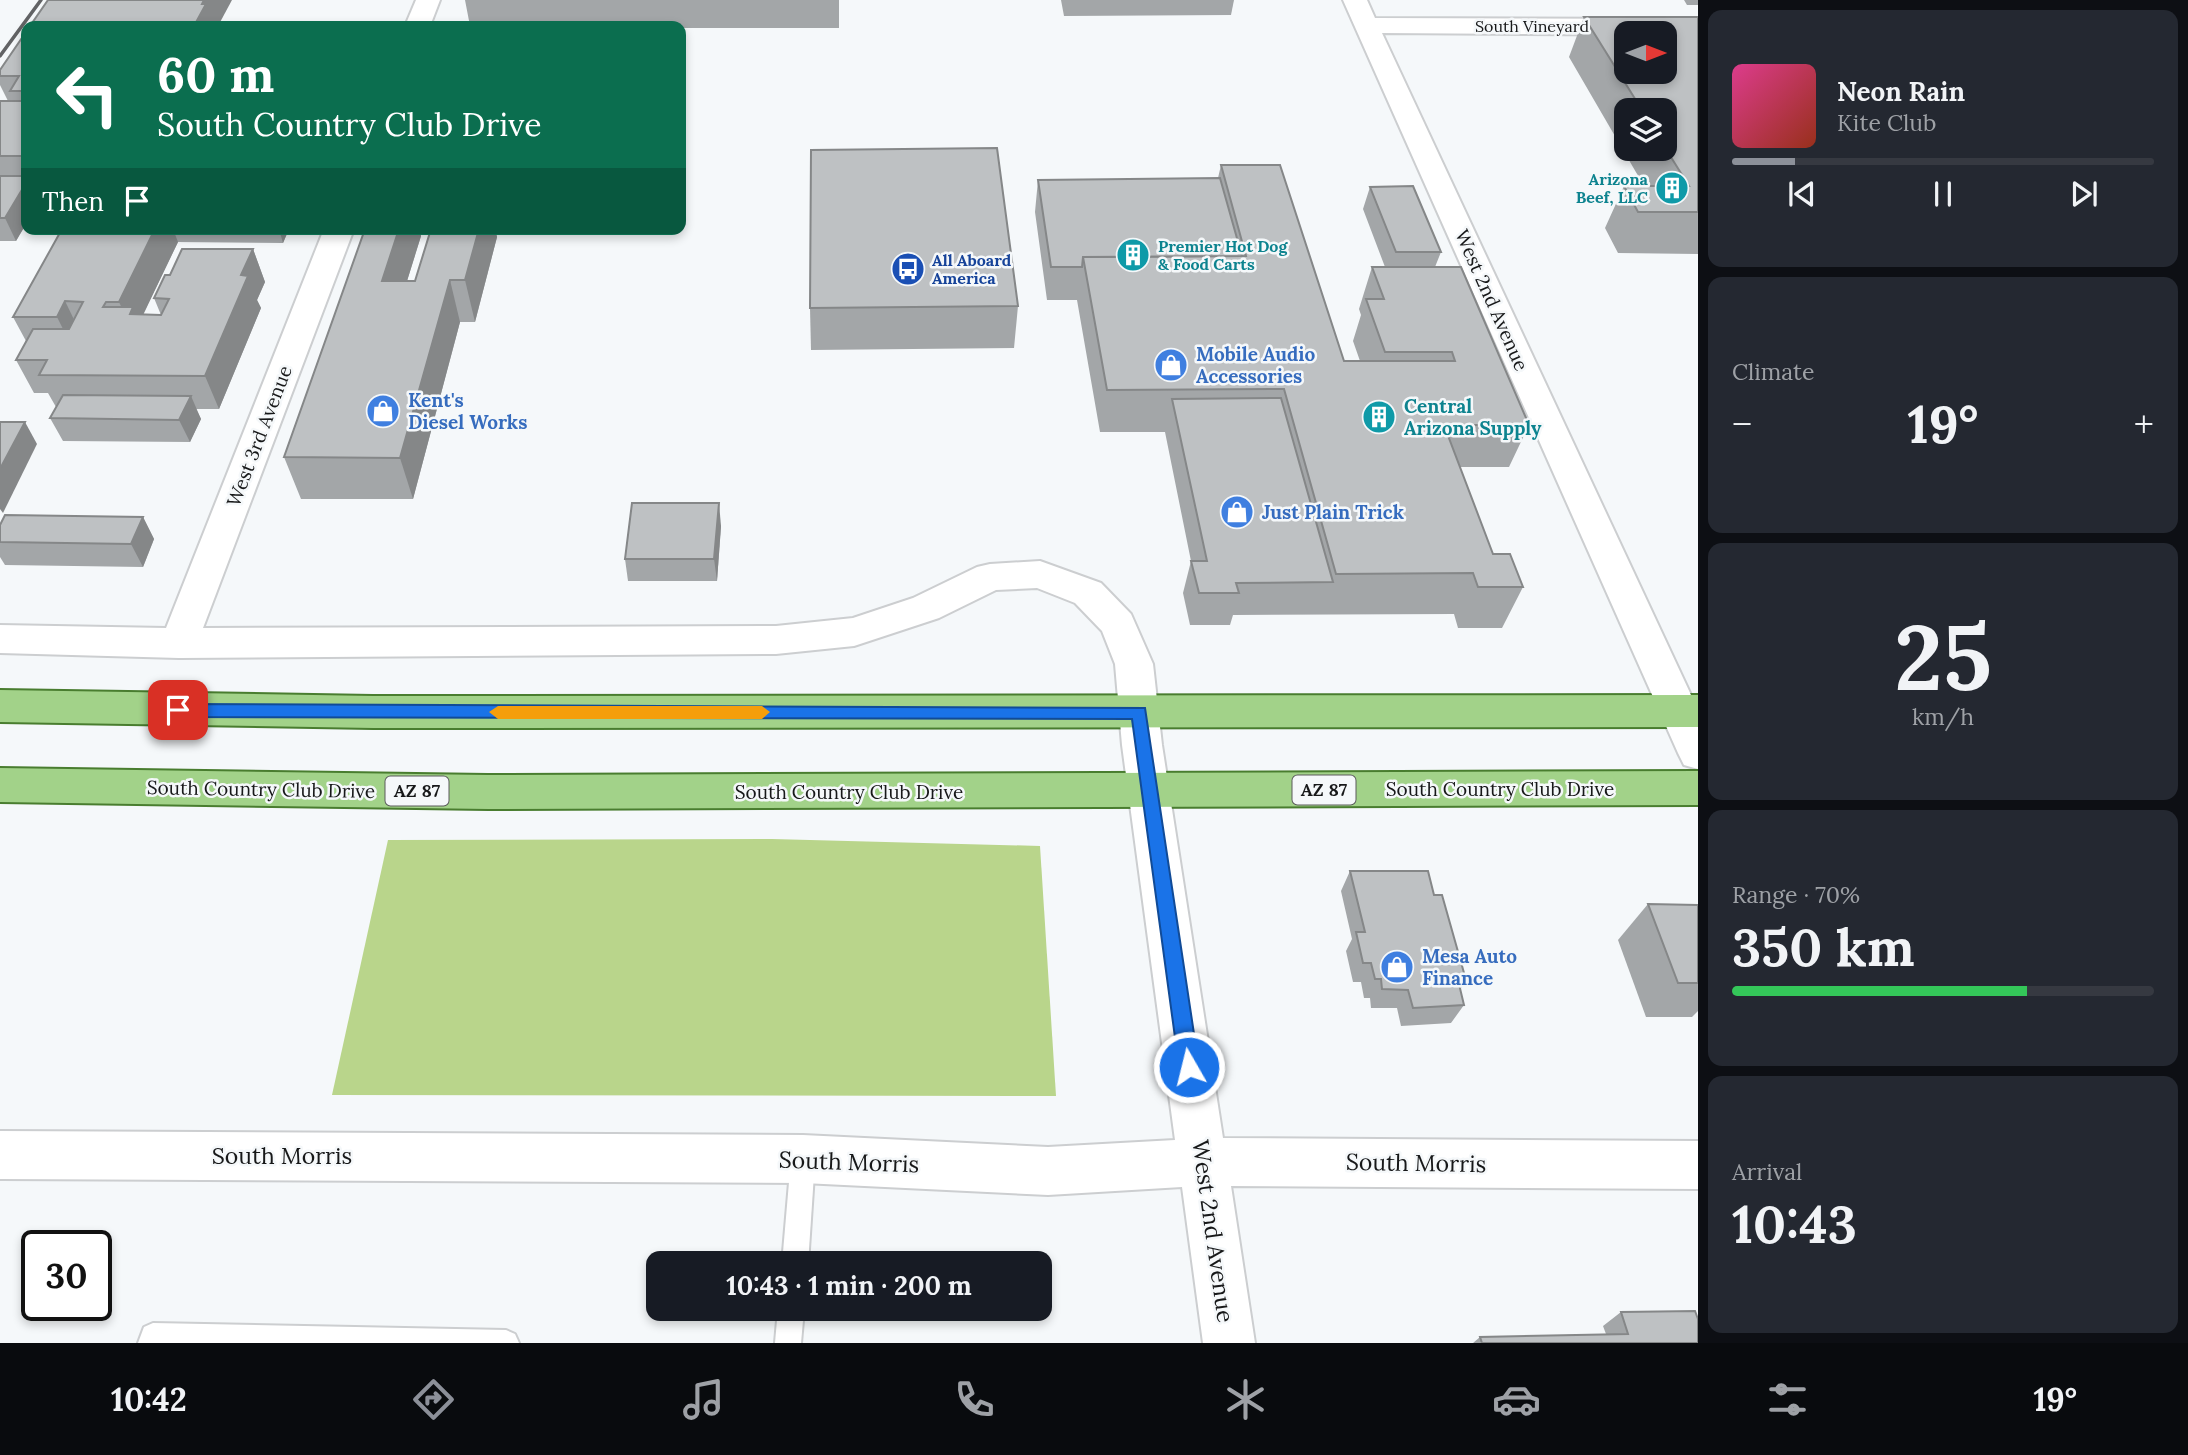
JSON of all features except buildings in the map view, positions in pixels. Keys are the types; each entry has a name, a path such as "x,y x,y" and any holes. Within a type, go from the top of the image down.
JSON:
{"main road":[{"path":"0,706 1140,729 1688,711"},
{"name":"South Country Club Drive","path":"0,785 488,792 1149,792 1698,788"}],"street":[{"path":"420,21 428,0"},
{"name":"South Vineyard","path":"1361,13 1698,27"},
{"name":"West 2nd Avenue","path":"1361,13 1688,711 1698,752"},
{"name":"West 3rd Avenue","path":"179,643 337,235"},
{"path":"0,639 179,643 776,640 854,632 926,608 990,578 1040,574 1088,593 1118,624 1134,664 1140,729"},
{"name":"West 2nd Avenue","path":"1140,729 1229,1343"},
{"name":"South Morris","path":"0,1155 803,1159 1048,1171 1203,1162 1698,1164"}],"lane":[{"path":"796,1251 803,1159"},
{"path":"788,1343 790,1321"},
{"path":"151,1343 153,1336 506,1343"}],"green space":[{"path":"772,839 1040,846 1056,1096 332,1095 388,840"}],"railway":[{"path":"26,21 41,0"},
{"path":"0,56 21,27"}],"slow traffic":[{"path":"498,712 762,712"}],"place":[{"name":"Arizona Beef, LLC","path":"1672,188"},
{"name":"Premier Hot Dog & Food Carts","path":"1133,255"},
{"name":"All Aboard America","path":"908,269"},
{"name":"Mobile Audio Accessories","path":"1171,365"},
{"name":"Kent's Diesel Works","path":"383,411"},
{"name":"Central Arizona Supply","path":"1379,417"},
{"name":"Just Plain Trick","path":"1237,512"},
{"name":"Mesa Auto Finance","path":"1397,967"}],"route":[{"path":"178,710 1139,712 1189,1067"}]}
